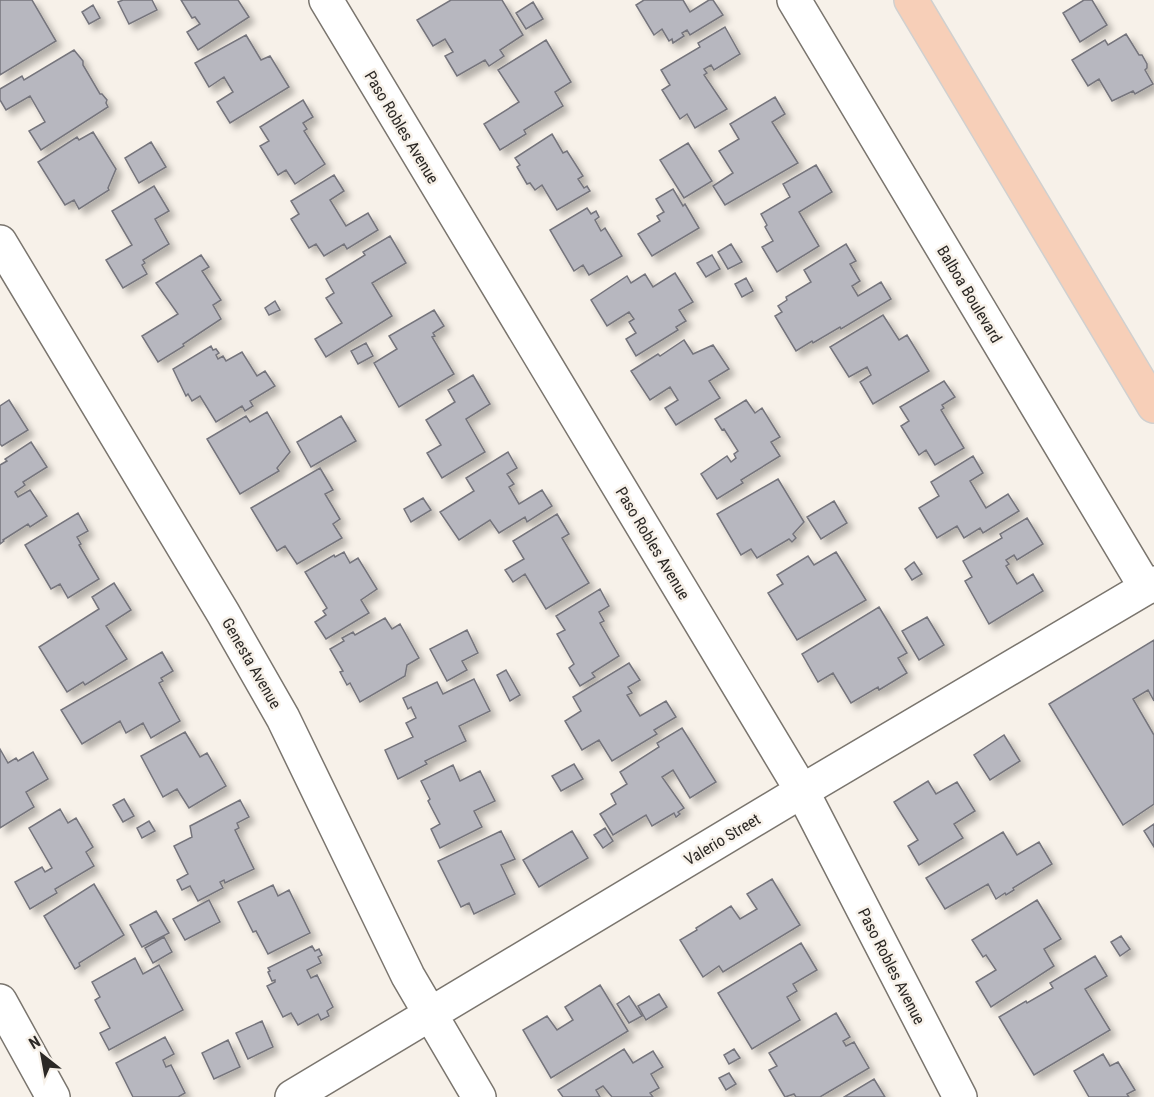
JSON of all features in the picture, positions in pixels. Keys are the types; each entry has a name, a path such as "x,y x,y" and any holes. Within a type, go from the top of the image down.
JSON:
{"main road":[{"path":"911,0 1154,406"}],"street":[{"name":"Paso Robles Avenue","path":"326,0 802,790 960,1097"},
{"name":"Balboa Boulevard","path":"794,0 1150,586"},
{"name":"Genesta Avenue","path":"0,242 223,613 283,718 408,976 479,1097"},
{"name":"Valerio Street","path":"292,1097 802,790 1150,586"},
{"path":"0,1001 53,1097"}],"building":[{"path":"0,0 32,0 56,41 0,75"},
{"path":"152,0 157,10 129,24 118,2"},
{"path":"181,0 238,0 249,17 198,50 187,32 200,24 195,17 192,18"},
{"path":"451,0 502,0 523,35 500,50 504,56 489,66 485,60 457,76 445,56 453,52 445,39 433,46 417,20"},
{"path":"644,0 683,0 690,12 709,0 713,0 723,15 690,35 687,30 682,33 684,36 673,43 672,39 669,41 662,29 654,35 636,5"},
{"path":"1084,0 1092,0 1107,25 1080,42 1063,13"},
{"path":"533,2 543,19 526,29 516,13"},
{"path":"93,5 100,18 89,24 82,12"},
{"path":"725,27 740,54 714,70 711,65 704,69 707,73 704,75 727,109 695,128 687,114 680,119 662,90 670,85 661,70 700,47 698,43"},
{"path":"1126,34 1147,64 1145,70 1153,84 1135,94 1133,91 1112,101 1099,79 1088,86 1072,60 1105,40 1108,45"},
{"path":"246,35 261,60 270,56 289,87 230,123 217,102 233,92 224,77 209,87 195,63"},
{"path":"546,40 571,82 555,92 563,106 524,130 526,134 500,150 484,124 519,102 498,70"},
{"path":"74,50 83,61 83,65 100,94 107,100 108,107 41,150 29,131 45,122 30,96 6,110 0,100 0,89 22,76 24,80"},
{"path":"775,97 785,114 772,122 798,163 725,205 713,186 733,173 719,151 739,139 730,124"},
{"path":"303,100 313,117 303,123 307,129 304,131 325,164 295,184 286,170 278,175 260,146 269,141 260,127"},
{"path":"93,132 116,169 109,190 79,209 74,200 65,205 38,162 77,137 79,140"},
{"path":"552,134 563,153 567,151 583,176 578,179 584,188 587,186 590,191 557,210 542,185 535,190 530,183 527,184 517,167 520,165 515,158"},
{"path":"151,142 166,167 139,183 125,158"},
{"path":"688,143 712,181 684,198 660,160"},
{"path":"816,165 832,192 799,212 819,246 777,272 762,247 773,241 761,214 790,197 783,184"},
{"path":"334,175 344,191 330,200 346,226 368,213 378,230 347,249 344,244 324,256 316,244 309,248 291,219 299,214 291,201"},
{"path":"154,186 169,211 155,219 169,244 143,260 145,263 142,265 147,274 123,288 106,260 132,245 112,211"},
{"path":"673,189 699,228 652,256 638,234 660,221 657,216 664,212 656,199"},
{"path":"587,208 591,214 596,211 599,217 595,220 601,231 605,228 622,256 589,275 583,265 574,271 550,230"},
{"path":"390,236 406,263 372,283 392,316 326,357 315,339 342,323 326,298 334,293 326,279 365,255 363,252"},
{"path":"731,244 742,262 728,269 718,252"},
{"path":"846,244 856,261 850,264 860,281 852,286 858,296 881,282 891,299 841,329 840,327 796,351 775,316 782,312 778,306 787,300 786,297 811,282 804,270"},
{"path":"201,255 209,267 202,271 221,300 213,305 221,319 158,362 142,336 178,314 156,283"},
{"path":"712,255 720,269 706,277 697,263"},
{"path":"675,273 693,302 679,310 686,321 676,327 678,330 636,356 626,339 636,333 629,322 634,319 629,312 607,326 591,300 627,276 631,283 645,274 653,287"},
{"path":"746,278 753,291 742,297 735,284"},
{"path":"275,301 280,310 269,315 265,308"},
{"path":"434,310 444,326 433,333 435,336 432,337 454,374 399,407 374,363 397,349 389,336"},
{"path":"883,315 899,340 907,335 929,371 873,404 860,382 871,375 867,367 849,377 830,347"},
{"path":"684,340 693,354 713,345 729,369 709,381 720,398 676,425 665,408 678,400 670,387 650,400 631,371"},
{"path":"366,343 373,356 358,364 351,351"},
{"path":"211,346 219,353 216,355 218,359 223,356 226,361 242,352 257,376 265,371 275,386 250,401 253,406 245,411 242,406 216,422 200,396 192,401 188,394 186,396 173,369"},
{"path":"473,375 490,404 466,419 485,452 442,478 427,453 441,445 426,420 455,402 448,390"},
{"path":"944,381 955,397 942,405 944,408 941,410 964,448 935,465 926,450 919,455 901,426 909,421 900,407"},
{"path":"9,400 28,430 2,446 0,444 0,406"},
{"path":"746,400 755,413 762,408 780,437 771,442 780,456 741,480 743,483 717,499 701,474 727,456 731,462 736,458 734,454 738,451 715,419"},
{"path":"267,412 290,452 277,468 279,471 240,494 207,439 246,416 250,422"},
{"path":"341,416 356,441 311,467 297,442"},
{"path":"31,442 47,467 23,482 25,485 15,492 18,497 30,490 47,516 30,527 28,524 0,544 0,465 7,461 5,459"},
{"path":"508,452 517,468 507,474 514,484 509,487 519,504 542,490 552,506 527,522 525,517 499,533 490,520 459,540 440,512 474,491 466,478"},
{"path":"973,456 983,473 970,481 986,508 1008,494 1019,511 983,533 980,528 964,538 957,526 937,538 919,508 939,496 931,482"},
{"path":"320,468 333,490 325,494 340,519 333,524 342,538 297,564 285,546 277,551 251,508"},
{"path":"778,479 804,522 793,534 796,538 792,542 789,539 757,558 751,549 741,555 717,514"},
{"path":"423,498 431,510 411,522 404,509"},
{"path":"834,501 847,523 821,539 807,517"},
{"path":"78,513 88,531 77,537 81,544 79,545 99,579 68,598 60,584 51,589 25,545"},
{"path":"557,514 569,534 562,538 589,583 546,609 525,574 513,582 505,570 524,559 513,541"},
{"path":"1027,518 1043,544 1017,560 1014,555 1006,560 1009,564 1006,566 1017,584 1033,574 1043,591 989,624 965,581 972,577 963,561 1002,538 1000,534"},
{"path":"344,552 350,563 358,558 377,589 361,600 369,613 326,639 315,622 326,615 323,611 327,608 305,572 334,555 335,557"},
{"path":"836,552 866,600 797,640 768,593 783,584 777,575 808,556 814,565"},
{"path":"914,562 922,574 912,580 905,569"},
{"path":"114,583 131,610 106,626 127,659 85,685 83,682 67,692 39,647 99,609 92,597"},
{"path":"600,589 609,606 599,612 604,621 600,623 619,656 592,673 595,677 580,686 569,668 574,664 557,634 565,630 556,616"},
{"path":"879,607 907,653 898,658 907,673 851,703 833,673 818,682 802,654"},
{"path":"927,617 944,645 919,660 902,631"},
{"path":"385,618 392,629 400,624 419,658 407,665 405,676 360,702 350,683 347,685 340,672 343,671 330,649 344,641 342,638 353,632 355,635"},
{"path":"467,630 478,653 462,661 467,670 447,681 430,649"},
{"path":"1154,640 1154,701 1148,690 1133,699 1154,735 1154,804 1123,825 1049,704"},
{"path":"162,652 173,671 161,678 163,681 159,683 180,721 151,738 143,723 126,733 120,721 82,744 61,710"},
{"path":"629,663 640,680 628,687 632,693 627,695 640,716 666,701 676,717 654,730 657,734 612,761 599,740 582,750 565,721 581,711 573,697"},
{"path":"506,670 520,695 510,701 497,675"},
{"path":"474,679 490,711 459,726 466,741 425,761 427,764 398,779 385,750 413,737 406,723 416,718 411,707 408,709 403,698 437,682 443,694"},
{"path":"682,728 716,782 690,798 673,770 662,777 684,808 678,812 680,814 676,817 674,813 652,826 646,815 613,835 600,814 616,804 611,794 627,784 620,772 659,747 657,743"},
{"path":"185,732 200,757 207,753 226,786 189,808 177,789 163,797 141,756"},
{"path":"1004,735 1020,761 990,780 974,755"},
{"path":"0,749 8,763 16,758 18,761 33,752 48,779 26,792 34,807 0,828"},
{"path":"574,764 583,779 561,791 552,776"},
{"path":"453,765 460,781 480,771 495,801 474,811 482,827 440,848 431,829 440,824 421,781"},
{"path":"928,781 936,794 957,782 975,811 954,824 963,838 919,865 908,846 918,840 894,802"},
{"path":"124,799 134,816 123,822 113,805"},
{"path":"240,800 249,817 237,823 239,828 235,830 254,869 225,883 224,880 220,882 223,888 198,901 190,886 182,890 177,880 188,874 174,846 192,837 190,826"},
{"path":"60,809 68,823 76,818 93,847 86,852 94,866 55,889 57,893 30,909 15,882 42,867 45,872 52,868 29,828"},
{"path":"149,821 155,831 142,838 137,828"},
{"path":"1154,824 1154,847 1144,831"},
{"path":"605,828 613,841 603,848 594,835"},
{"path":"501,831 515,859 501,865 515,894 474,914 469,903 461,907 438,861"},
{"path":"572,831 588,858 539,887 523,860"},
{"path":"1003,832 1017,855 1039,842 1052,864 1013,888 1014,890 1006,895 1005,893 996,899 988,884 945,909 926,878"},
{"path":"772,879 800,925 723,972 719,966 703,977 680,940 731,906 740,919 757,909 747,894"},
{"path":"94,884 124,935 79,963 80,966 75,969 44,916"},
{"path":"273,885 278,896 289,890 310,933 268,954 256,931 253,932 238,902"},
{"path":"209,900 220,922 185,940 173,919"},
{"path":"1037,900 1061,939 1044,949 1054,966 991,1007 976,982 996,970 986,955 983,957 972,940"},
{"path":"156,911 169,933 142,947 130,925"},
{"path":"1121,936 1130,949 1120,956 1111,942"},
{"path":"164,937 172,952 153,963 145,948"},
{"path":"801,943 817,970 793,984 797,991 787,997 800,1020 752,1049 718,993"},
{"path":"312,946 315,951 319,949 322,955 318,957 321,963 307,970 311,978 317,975 333,1007 327,1011 329,1016 321,1020 318,1014 298,1025 291,1013 283,1017 267,986 275,982 275,980 272,981 268,968"},
{"path":"1095,956 1107,976 1085,989 1110,1030 1034,1075 999,1017 1053,988 1050,983"},
{"path":"135,958 143,974 159,965 183,1010 109,1050 100,1033 110,1028 95,1000 100,997 92,982"},
{"path":"600,985 628,1031 551,1078 523,1030 547,1016 557,1030 573,1020 565,1007"},
{"path":"659,994 667,1007 646,1020 638,1006"},
{"path":"629,996 642,1016 629,1023 617,1004"},
{"path":"836,1013 850,1037 843,1041 846,1046 854,1042 869,1068 820,1097 796,1097 794,1094 785,1097 769,1070 777,1066 769,1053"},
{"path":"262,1021 273,1047 248,1059 236,1033"},
{"path":"165,1037 174,1054 163,1060 166,1067 171,1065 185,1093 178,1097 133,1097 116,1063"},
{"path":"228,1040 240,1067 214,1079 202,1053"},
{"path":"624,1049 633,1063 653,1051 663,1067 651,1074 659,1088 650,1093 653,1097 612,1097 603,1086 596,1090 600,1097 563,1097 558,1090"},
{"path":"734,1049 740,1058 729,1064 724,1055"},
{"path":"1103,1054 1110,1066 1118,1062 1135,1090 1127,1094 1129,1097 1089,1097 1074,1071"},
{"path":"729,1073 736,1084 726,1090 719,1078"},
{"path":"874,1079 885,1097 844,1097"}]}
